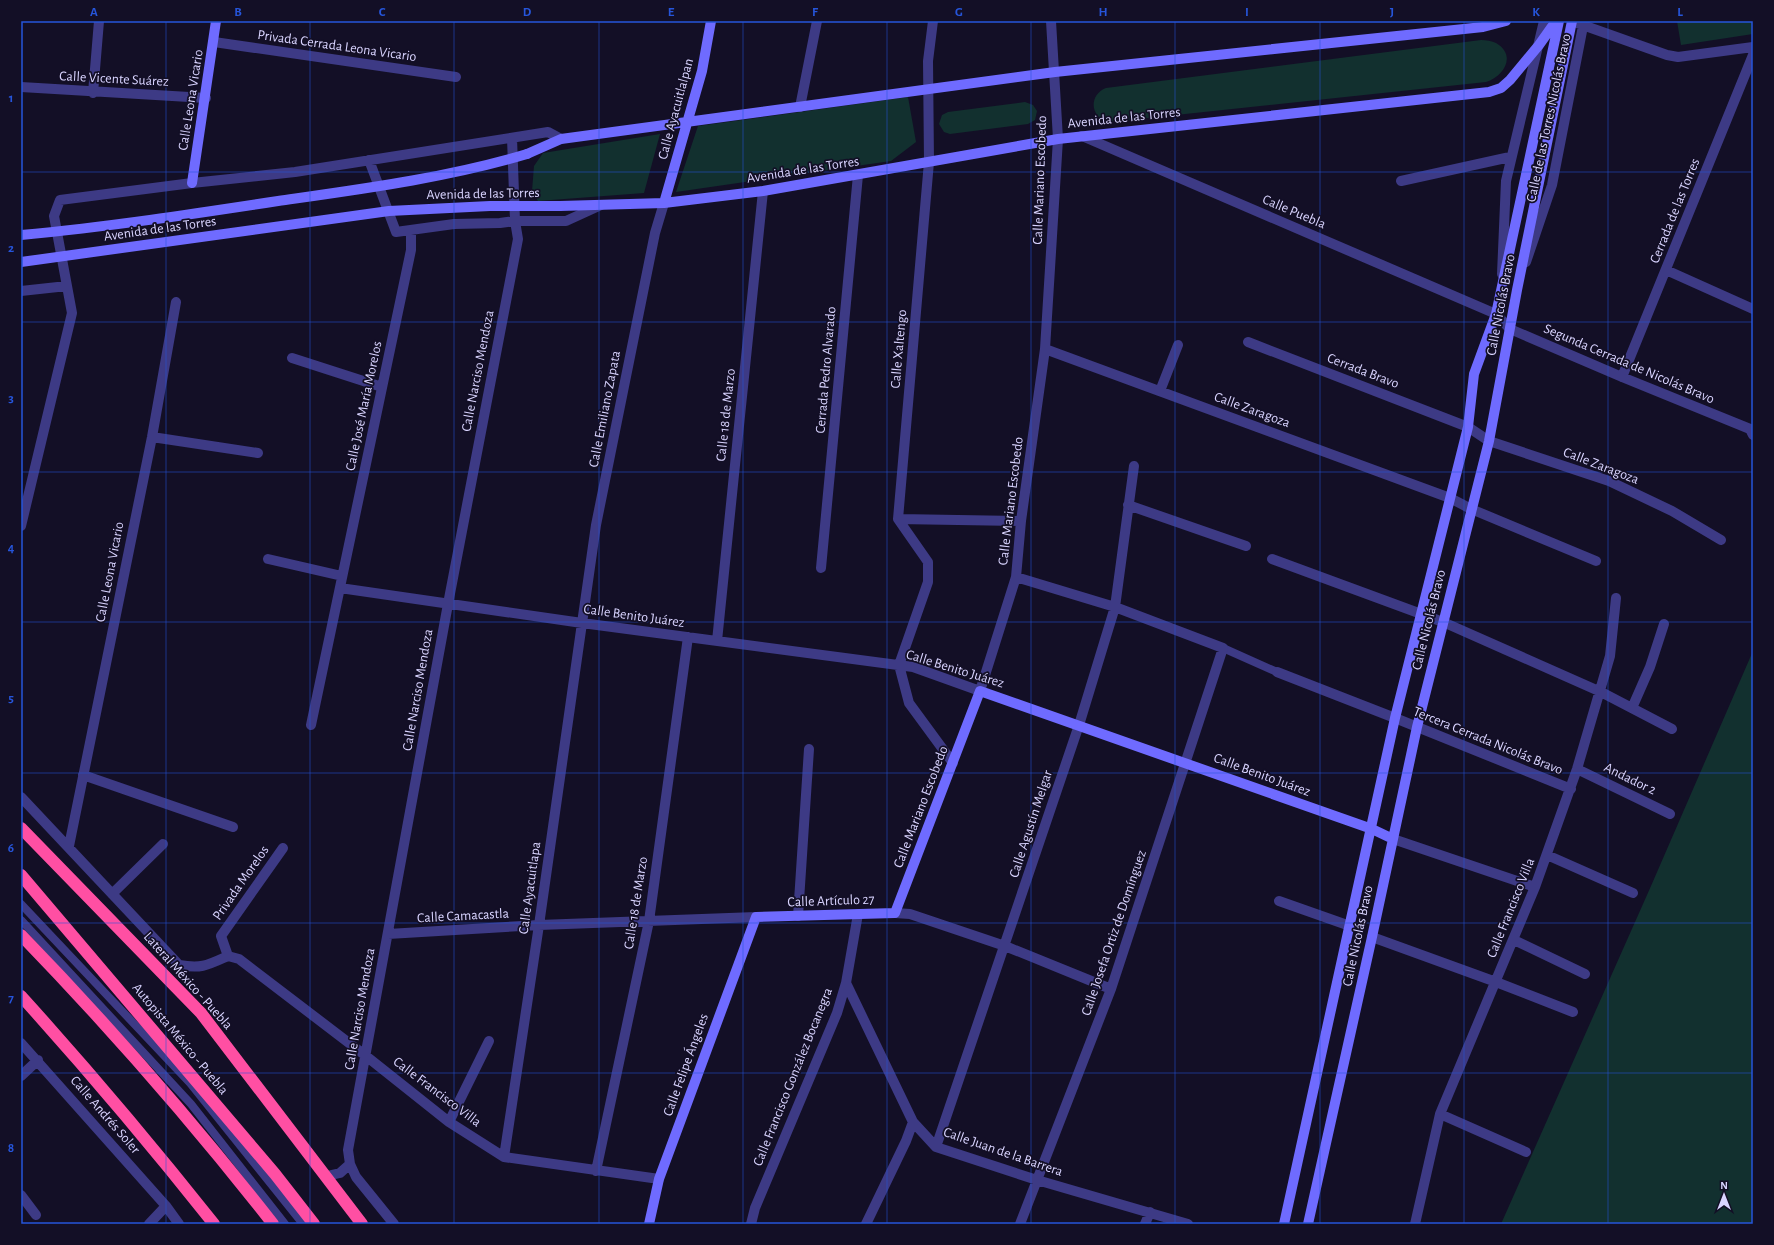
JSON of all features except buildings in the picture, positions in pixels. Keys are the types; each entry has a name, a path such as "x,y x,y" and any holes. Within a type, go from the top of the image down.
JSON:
{"highway":[{"name":"Lateral México - Puebla","path":"21,828 201,1013 327,1176 362,1224"},
{"name":"Autopista México - Puebla","path":"21,875 275,1174 314,1224"},
{"path":"21,935 79,995 164,1090 273,1224"},
{"path":"21,996 94,1078 214,1224"}],"main road":[{"name":"Calle Leona Vicario","path":"192,183 206,98 216,21"},
{"name":"Calle Ayacuitlalpan","path":"664,203 702,71 711,21"},
{"name":"Avenida de las Torres","path":"21,235 103,227 390,185 482,167 527,154 561,139 1055,72 1506,21"},
{"name":"Avenida de las Torres","path":"21,262 389,211 490,206 560,206 664,203 763,192 1058,139 1489,92 1501,88 1510,80 1558,21"},
{"name":"Calle Nicolás Bravo","path":"1284,1224 1372,829 1395,718 1468,427 1474,374 1496,314 1558,21"},
{"name":"Calle Nicolás Bravo","path":"1308,1224 1417,727 1489,441 1517,290 1572,21"},
{"name":"Calle Benito Juárez","path":"980,691 1372,829 1393,839"},
{"name":"Calle Mariano Escobedo","path":"895,913 980,691"},
{"name":"Calle Artículo 27","path":"756,917 895,913"},
{"name":"Calle Felipe Ángeles","path":"649,1224 659,1179 756,917"}],"street":[{"path":"93,93 98,21"},
{"path":"800,107 817,21"},
{"name":"Calle Xaltengo","path":"898,519 930,162 928,61 933,21"},
{"name":"Calle Mariano Escobedo","path":"980,691 1016,577 1021,521 1045,349 1058,139 1051,21"},
{"name":"Calle de las Torres Nicolás Bravo","path":"1501,290 1506,181 1510,157 1544,21"},
{"path":"1572,21 1584,23 1667,55 1678,57 1753,47"},
{"name":"Calle de las Torres Nicolás Bravo","path":"1517,290 1552,185 1584,23"},
{"name":"Privada Cerrada Leona Vicario","path":"214,42 456,77"},
{"name":"Cerrada de las Torres","path":"1622,377 1753,55"},
{"name":"Calle Vicente Suárez","path":"21,87 93,93 206,98"},
{"path":"21,526 72,313 54,216 60,200 192,183 295,172 548,132 561,139"},
{"name":"Calle Puebla","path":"1082,136 1496,314"},
{"name":"Calle Narciso Mendoza","path":"350,1164 348,1150 448,604 518,239 515,221 512,138"},
{"path":"1402,181 1510,157"},
{"path":"369,160 396,232 454,224 500,223 515,221 566,221 601,205"},
{"name":"Cerrada Pedro Alvarado","path":"821,568 858,175"},
{"name":"Calle 18 de Marzo","path":"716,641 763,192"},
{"name":"Calle Emiliano Zapata","path":"582,623 597,517 655,233 664,203"},
{"name":"Calle José María Morelos","path":"311,725 411,250 411,230"},
{"path":"1666,270 1753,309"},
{"path":"21,291 67,286"},
{"name":"Calle Leona Vicario","path":"68,846 152,437 176,302"},
{"name":"Segunda Cerrada de Nicolás Bravo","path":"1496,314 1510,329 1622,377 1752,429"},
{"name":"Cerrada Bravo","path":"1248,342 1468,427"},
{"path":"1160,391 1178,345"},
{"name":"Calle Zaragoza","path":"1045,349 1450,498 1471,509 1596,561"},
{"path":"292,358 382,387"},
{"name":"Calle Zaragoza","path":"1468,427 1489,441 1609,481 1672,511 1721,540"},
{"path":"152,437 258,453"},
{"name":"Calle Agustín Melgar","path":"936,1147 1005,946 1078,725 1115,607 1134,466"},
{"path":"1128,505 1246,546"},
{"path":"898,519 1021,521"},
{"path":"898,519 928,562 928,582 899,666 909,703 953,763"},
{"path":"268,559 342,576"},
{"name":"Calle Nicolás Bravo","path":"1272,559 1421,613"},
{"path":"1016,577 1115,607 1223,648"},
{"name":"Calle Benito Juárez","path":"340,588 582,623 913,668 980,691"},
{"name":"Calle Francisco Villa","path":"1415,1224 1440,1114 1514,940 1578,769 1610,656 1616,598"},
{"path":"1421,613 1601,692 1672,728"},
{"name":"Calle Ayacuitlapa","path":"504,1157 582,623"},
{"path":"1632,708 1650,667 1664,624"},
{"name":"Calle 18 de Marzo","path":"596,1171 649,921 688,637"},
{"name":"Calle Josefa Ortiz de Domínguez","path":"1020,1224 1111,989 1223,648"},
{"name":"Tercera Cerrada Nicolás Bravo","path":"1278,672 1571,789"},
{"path":"798,916 809,749"},
{"name":"Andador 2","path":"1578,769 1670,814"},
{"path":"83,775 233,827"},
{"path":"21,797 179,965 196,968 213,963 228,956"},
{"name":"Calle Benito Juárez","path":"1393,839 1535,887"},
{"path":"112,894 163,844"},
{"name":"Privada Morelos","path":"228,956 220,936 283,848"},
{"path":"1546,856 1633,893"},
{"path":"1279,902 1350,926"},
{"name":"Calle Artículo 27","path":"895,913 910,914 1005,946 1111,989"},
{"name":"Calle Francisco González Bocanegra","path":"751,1224 755,1208 837,1013 846,983 858,914"},
{"name":"Calle Artículo 27","path":"539,925 756,917"},
{"name":"Calle Camacastla","path":"388,934 539,925"},
{"path":"1372,937 1573,1012"},
{"path":"1514,940 1585,974"},
{"name":"Calle Francisco Villa","path":"228,956 239,959 366,1056 449,1122 504,1157 659,1179"},
{"name":"Calle Juan de la Barrera","path":"846,983 913,1122 936,1147 1037,1180 1188,1224"},
{"path":"449,1122 489,1041"},
{"name":"Calle Andrés Soler","path":"21,1043 38,1060 166,1206 179,1224"},
{"path":"21,1076 38,1060"},
{"path":"1440,1114 1526,1152"},
{"path":"867,1224 906,1141 913,1122"},
{"path":"327,1176 340,1173 350,1164 356,1178 394,1224"},
{"path":"21,1195 36,1215"},
{"path":"149,1224 166,1206"},
{"path":"1145,1224 1150,1212"}],"lane":[{"path":"1223,648 1278,672"},
{"path":"21,904 190,1083 302,1224"},
{"path":"21,920 191,1104 285,1224"}],"green space":[{"path":"1677,21 1753,21 1753,34 1681,45"},
{"path":"1481,40 1496,43 1506,53 1507,59 1503,71 1486,82 1110,122 1103,120 1095,112 1094,101 1096,96 1100,91 1106,88"},
{"path":"908,97 916,142 891,161 676,192 698,126"},
{"path":"1025,102 1033,105 1037,111 1035,120 1028,124 950,134 944,132 939,124 942,115 948,112"},
{"path":"660,134 644,193 538,201 532,191 534,166 543,153"},
{"path":"1753,651 1753,1224 1501,1224 1651,886"}]}
